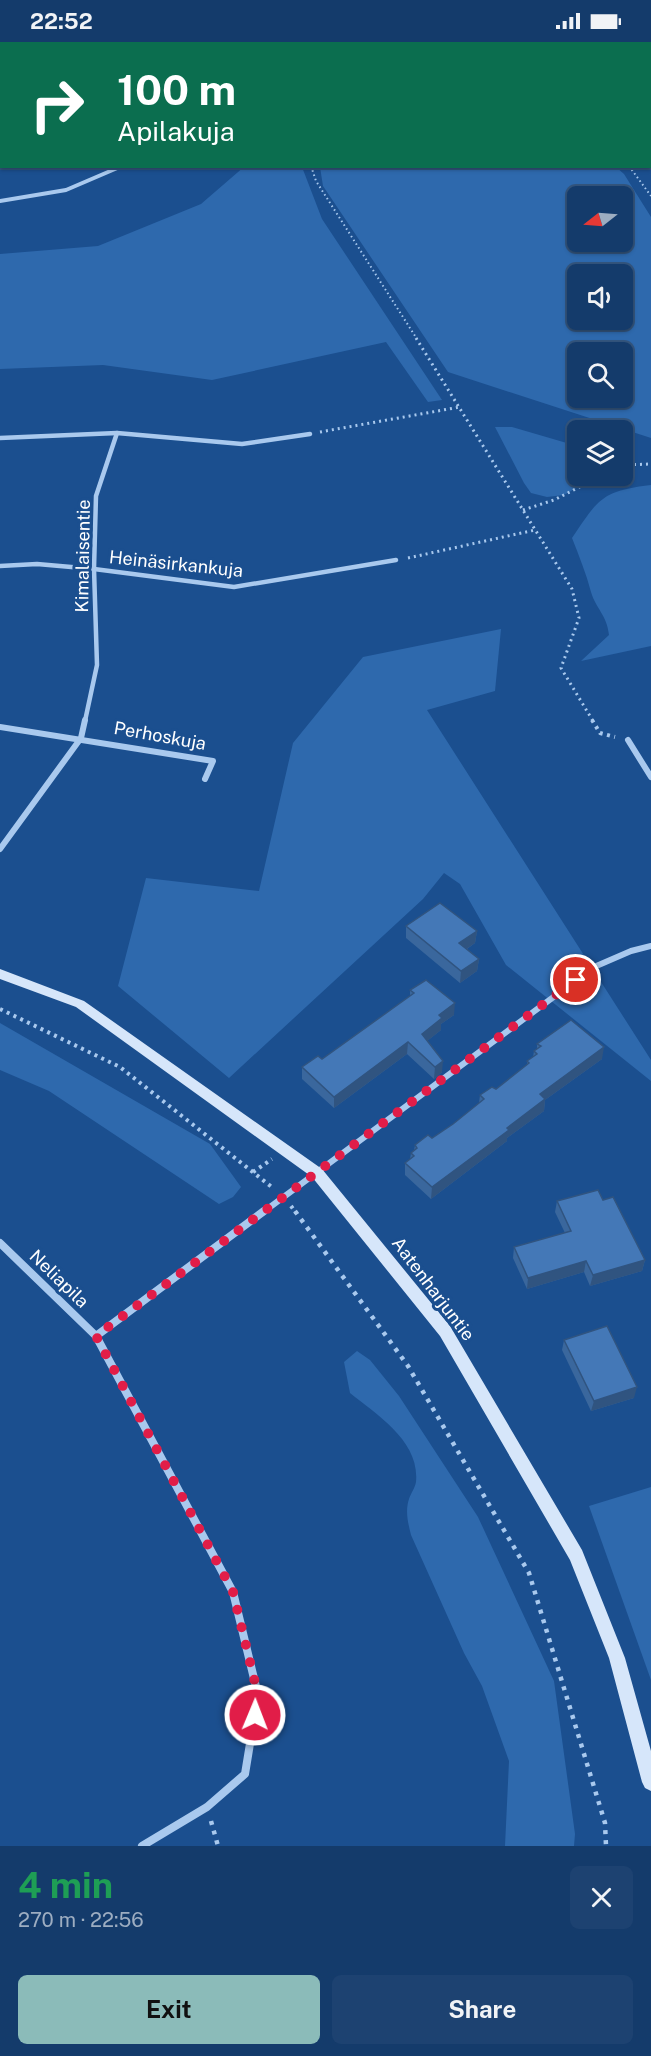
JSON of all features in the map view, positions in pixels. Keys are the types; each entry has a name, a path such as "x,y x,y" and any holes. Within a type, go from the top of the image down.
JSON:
{"street":[{"path":"0,201 66,190 117,168"},
{"path":"0,196 9,199"},
{"path":"0,438 117,433 242,444 310,434"},
{"name":"Kimalaisentie","path":"0,849 81,738 97,665 94,569 96,496 117,433"},
{"name":"Heinäsirkankuja","path":"0,566 37,564 94,569 234,587 258,585 396,561"},
{"path":"0,727 81,738"},
{"name":"Perhoskuja","path":"81,738 213,761 205,779"},
{"path":"628,740 651,777"},
{"path":"96,1336 594,967 631,951 651,946"},
{"name":"Aatenharjuntie","path":"0,974 80,1004 317,1173 445,1331 576,1555 616,1658 651,1782"},
{"name":"Neliapila","path":"0,1243 96,1336 233,1592 258,1695 245,1773 207,1807 142,1846"}],"path":[{"path":"312,168 316,181 460,407 572,589 579,618 561,668 600,733 628,740"},
{"path":"630,168 651,196"},
{"path":"310,434 460,407"},
{"path":"633,465 651,464"},
{"path":"523,510 547,503 581,486"},
{"path":"396,561 535,530"},
{"path":"0,1009 120,1067 284,1197 408,1366 530,1573 605,1823 606,1846"},
{"path":"207,1807 218,1846"}],"shaded area":[{"path":"243,168 302,168 322,219 442,400 428,402 386,342 212,380 103,365 0,369 0,254 98,246 201,204"},
{"path":"320,168 617,168 624,174 632,186 567,186 567,252 633,252 633,188 651,217 651,438 633,432 633,420 596,420 448,372 323,186"},
{"path":"495,427 512,427 567,443 567,486 580,486 564,495 547,497 531,493"},
{"path":"651,485 651,646 581,661 609,635 606,622 593,598 572,538 603,499 622,490"},
{"path":"501,629 495,691 427,710 651,1060 651,1081 506,965 460,884 444,873 423,899 229,1078 118,986 146,878 259,891 293,743 363,657"},
{"path":"0,1023 210,1144 241,1187 233,1197 219,1204 49,1091 0,1070"},
{"path":"357,1351 370,1360 399,1396 478,1517 554,1681 575,1834 574,1846 505,1846 509,1761 482,1686 464,1653 411,1535 407,1508 416,1482 411,1454 395,1430 350,1393 344,1362"},
{"path":"651,1487 651,1680 589,1506"}],"building":[{"path":"440,903 477,931 459,943 479,959 461,971 406,926"},
{"path":"426,980 455,1003 439,1015 442,1018 422,1034 443,1061 435,1067 408,1042 334,1097 302,1067 318,1056 322,1059 414,993 410,990"},
{"path":"571,1020 604,1047 540,1094 545,1099 507,1128 509,1130 432,1187 405,1163 414,1156 411,1153 417,1148 415,1145 428,1135 432,1138 453,1124 484,1099 480,1095 492,1087 496,1089 529,1063 527,1061 537,1054 534,1051 541,1046 537,1044"},
{"path":"598,1190 603,1200 613,1197 645,1260 593,1275 586,1261 528,1278 514,1247 571,1231 557,1201"},
{"path":"607,1326 637,1387 594,1401 564,1340"}],"route":[{"path":"255,1715 258,1695 233,1592 96,1336 576,980"}]}
